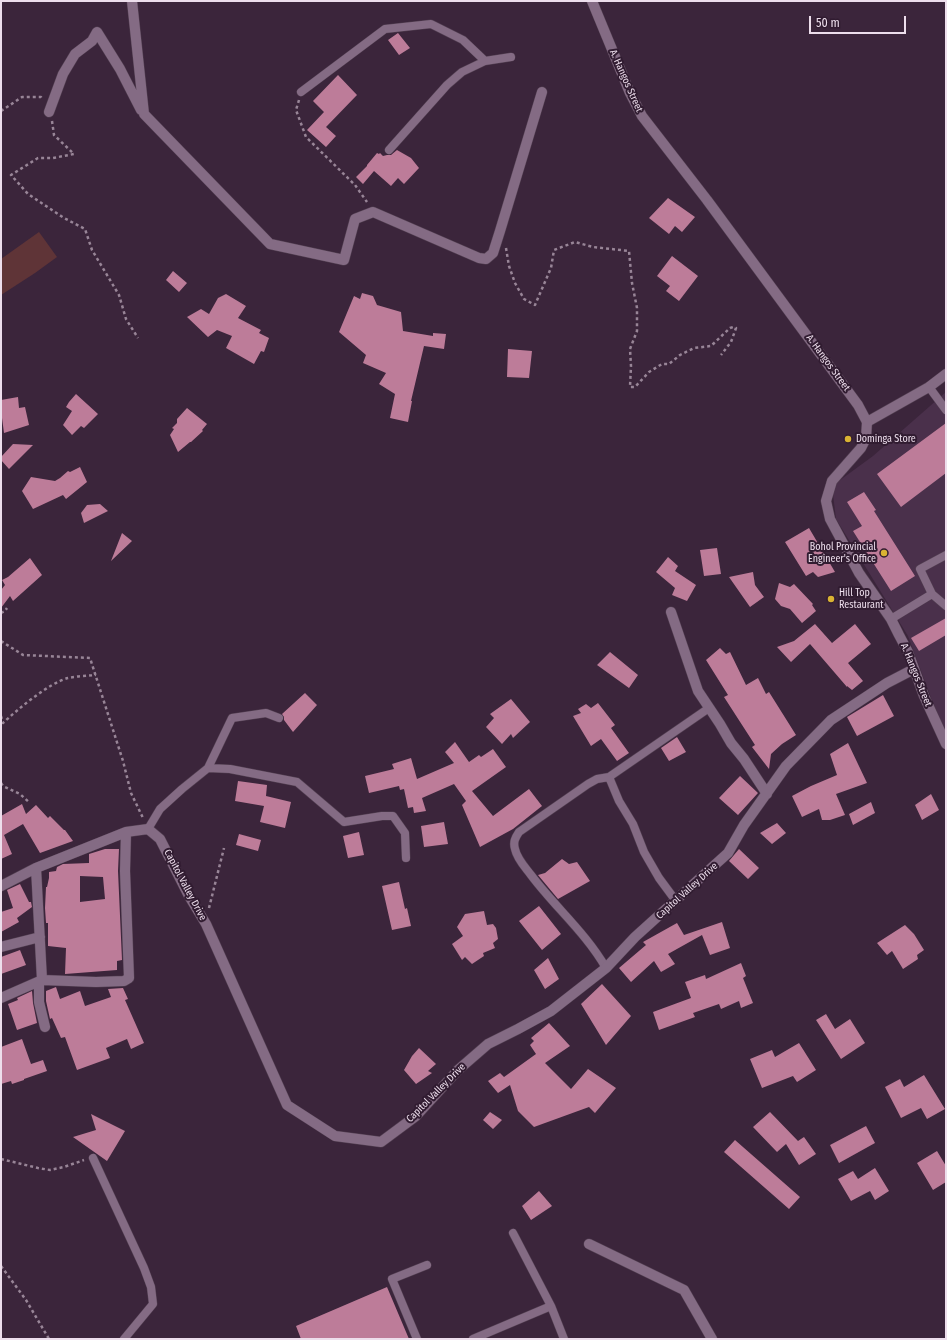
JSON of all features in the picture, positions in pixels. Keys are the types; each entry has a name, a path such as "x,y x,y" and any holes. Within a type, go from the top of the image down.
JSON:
{"street":[{"path":"132,1 144,114"},
{"name":"A. Hangos Street","path":"592,1 630,94 642,116 712,206 804,330 858,404 867,422 866,438 861,448 832,482 826,501 830,519 859,573 891,619 908,652 924,696 946,744"},
{"path":"49,112 63,74 75,54 92,40 97,32 120,69 144,114 270,244 344,260 355,219 373,212 479,258 486,259 493,253 542,92"},
{"path":"867,422 929,387 946,374"},
{"path":"670,612 698,691 731,743 767,794"},
{"name":"Capitol Valley Drive","path":"148,829 160,839 189,896 206,924 287,1105 335,1136 381,1142 416,1116 458,1070 488,1044 551,1011 606,968 635,937 728,853 744,825 786,766 831,720 887,683 914,670"},
{"path":"1,886 36,868 126,832 148,829"},
{"path":"1,998 41,981 96,982 124,981 129,978 125,871 126,832"},
{"path":"36,868 41,981 39,1002 45,1027"},
{"path":"1,947 40,937"},
{"path":"588,1244 684,1290 712,1339"}],"lane":[{"path":"301,92 385,30 431,24 463,40 485,61"},
{"path":"389,150 447,85 462,72 485,61 512,57"},
{"path":"929,387 946,410"},
{"path":"946,555 920,569 932,594 946,606"},
{"path":"891,619 932,594"},
{"path":"606,968 596,950 542,889 519,858 515,850 514,843 519,832 568,797 597,779 609,777 709,708"},
{"path":"148,829 160,809 208,768 232,718 266,713 278,718"},
{"path":"208,768 230,769 297,782 344,822 382,816 393,816 405,833 406,858"},
{"path":"609,777 619,801 633,824 644,852 659,878 676,901"},
{"path":"90,1158 152,1287 153,1304 124,1339"},
{"path":"514,1233 551,1306 564,1339"},
{"path":"417,1339 392,1279 427,1264"},
{"path":"473,1339 551,1306"}],"path":[{"path":"301,92 296,110 306,137 355,185 373,212"},
{"path":"1,111 22,97 41,97 52,117 54,135 74,154 53,158 38,158 11,175 28,194 64,218 85,229 92,250 119,295 126,319 138,338"},
{"path":"500,231 506,244 509,266 515,283 524,299 535,306 551,268 554,250 575,242 593,247 629,250 632,283 637,308 638,331 630,349 630,387 635,387 649,372 662,364 669,364 680,355 694,348 711,346 730,328 736,328 731,342 721,355"},
{"path":"1,613 7,608"},
{"path":"1,641 23,655 90,658 123,761 131,793 148,829"},
{"path":"1,716 4,723 48,687 67,678 96,675"},
{"path":"1,783 3,786 20,794 30,803"},
{"path":"206,924 224,848"},
{"path":"1,1159 50,1170 90,1158"},
{"path":"1,1266 26,1300 49,1339"}],"shaded area":[{"path":"39,232 57,257 1,295 1,259"},
{"path":"946,392 946,738 908,636 836,519 832,486 873,456"}],"building":[{"path":"398,33 410,48 399,55 388,40"},
{"path":"338,75 357,95 326,127 336,136 326,147 307,130 324,112 313,101"},
{"path":"397,150 411,158 419,168 404,184 398,178 391,186 374,171 363,184 356,177 377,153 380,153 383,156 391,155"},
{"path":"668,198 695,217 682,232 675,226 669,234 649,218"},
{"path":"672,256 698,276 679,301 666,291 670,286 657,276"},
{"path":"173,271 187,283 179,292 166,280"},
{"path":"362,293 373,296 377,305 401,312 403,331 433,336 433,333 446,334 444,349 424,346 411,401 408,422 390,418 395,394 379,384 386,373 363,363 366,355 339,332 354,296 360,299"},
{"path":"226,294 246,306 238,318 261,330 259,333 269,338 264,352 261,351 254,364 226,348 232,336 217,330 208,337 187,317 201,309 209,314 218,298"},
{"path":"508,349 532,351 529,378 507,377"},
{"path":"76,394 98,414 84,428 81,426 72,435 63,425 72,411 66,407"},
{"path":"18,397 19,408 25,407 29,425 4,433 1,418 1,400"},
{"path":"187,408 207,424 202,430 203,431 178,452 170,435 174,429 172,428 177,423 177,419"},
{"path":"946,423 946,473 901,507 877,474"},
{"path":"13,444 33,445 9,469 1,460 1,457"},
{"path":"80,467 87,482 66,499 63,495 33,509 22,491 31,477 55,481 68,471 70,472"},
{"name":"Bohol Provincial Engineer's Office","path":"864,492 876,510 874,511 915,576 891,591 853,531 862,526 847,502"},
{"path":"100,504 108,511 84,523 81,513 87,505"},
{"path":"809,528 835,572 818,577 813,572 806,576 785,542"},
{"path":"122,533 132,541 111,561"},
{"path":"717,548 721,574 704,576 700,550"},
{"path":"668,557 678,566 675,571 696,585 687,601 672,595 675,588 656,572"},
{"path":"30,558 42,575 13,601 10,596 1,608 1,590 5,585 2,580 8,577"},
{"path":"753,572 755,585 764,597 750,607 729,577"},
{"path":"779,583 790,587 794,584 813,604 812,605 816,611 802,623 790,609 781,606 775,599"},
{"path":"946,618 946,635 919,651 911,638"},
{"path":"815,624 832,643 855,624 871,644 848,663 863,681 852,690 847,687 810,644 791,662 777,647 794,641"},
{"path":"720,648 726,654 730,652 746,685 758,678 766,694 769,692 796,735 782,744 771,754 769,769 752,747 755,745 724,697 728,695 706,660"},
{"path":"610,652 638,675 629,688 597,665"},
{"path":"305,693 317,705 293,732 284,720 282,714"},
{"path":"883,695 894,716 857,736 847,717"},
{"path":"511,699 530,722 513,738 511,734 502,744 486,727 494,718 490,714"},
{"path":"598,703 615,725 611,728 629,753 617,761 601,739 591,746 573,716 581,713 578,709 586,704 591,708"},
{"path":"677,737 686,752 669,761 661,748"},
{"path":"455,742 469,762 479,755 481,757 493,749 506,767 472,791 493,816 529,789 542,806 513,829 480,847 462,805 466,801 454,784 422,798 426,811 414,813 413,807 408,808 404,789 400,790 399,786 369,793 365,776 394,769 392,764 411,758 417,779 454,763 445,752"},
{"path":"848,743 867,783 836,794 845,815 830,820 822,820 819,809 802,817 792,796 837,775 830,754"},
{"path":"740,776 758,793 738,815 719,798"},
{"path":"238,781 267,785 266,796 291,802 285,828 260,822 264,806 235,801"},
{"path":"931,794 939,810 922,820 915,805"},
{"path":"871,802 875,813 853,825 849,814"},
{"path":"22,804 26,814 36,805 48,818 50,816 65,830 73,841 40,853 23,824 4,835 12,854 1,859 1,816"},
{"path":"444,822 448,844 424,847 421,826"},
{"path":"777,823 786,833 772,844 760,833"},
{"path":"359,832 364,855 348,858 343,836"},
{"path":"239,834 261,840 258,851 236,845"},
{"path":"105,849 119,849 118,871 122,960 117,961 117,970 65,974 66,948 48,946 48,923 46,923 45,908 46,887 49,872 56,871 57,867 63,864 89,863 89,854","holes":["80,876 103,877 105,899 80,902"]},
{"path":"739,849 759,868 748,879 729,861"},
{"path":"562,859 569,864 577,862 590,881 558,899 538,875 545,873"},
{"path":"399,882 405,909 407,908 411,926 392,930 382,886"},
{"path":"20,884 29,902 31,902 32,907 17,918 19,922 1,932 1,912 13,908 7,890"},
{"path":"539,906 561,934 542,950 519,921"},
{"path":"484,911 487,925 493,924 496,928 498,939 493,943 495,948 483,953 484,956 472,964 465,957 462,960 452,944 463,936 457,927 465,914"},
{"path":"722,922 730,948 710,955 702,935 668,954 675,964 661,972 654,961 631,982 619,968 646,945 643,942 677,923 684,935"},
{"path":"905,925 914,934 924,950 917,955 918,959 903,969 892,951 887,955 877,943"},
{"path":"20,950 26,965 1,974 1,957"},
{"path":"548,958 559,979 545,989 534,970"},
{"path":"741,963 746,976 743,978 753,1003 741,1008 739,1001 721,1009 719,1004 693,1013 695,1017 659,1030 653,1012 691,998 685,982 705,975 706,979"},
{"path":"602,984 631,1016 606,1045 581,1004"},
{"path":"56,987 60,999 80,991 85,1006 111,997 108,989 123,988 128,999 125,1000 144,1043 131,1049 127,1039 106,1048 110,1058 77,1070 65,1037 61,1038 52,1018 50,1019 46,1001 46,991"},
{"path":"32,991 37,1023 17,1030 8,1004 18,1000 17,998"},
{"path":"826,1014 835,1029 850,1019 865,1043 841,1059 816,1020"},
{"path":"549,1023 570,1046 545,1063 571,1089 588,1069 616,1088 595,1113 589,1107 534,1127 518,1111 510,1085 498,1093 488,1081 500,1073 504,1077 536,1054 530,1045 534,1041 531,1038"},
{"path":"22,1039 31,1064 43,1060 47,1071 12,1084 11,1081 1,1084 1,1047"},
{"path":"799,1043 816,1070 797,1082 793,1076 762,1088 750,1059 772,1050 775,1057"},
{"path":"419,1048 436,1064 428,1071 432,1073 416,1084 404,1070 412,1056"},
{"path":"924,1075 945,1109 927,1119 921,1108 901,1118 885,1087 900,1079 904,1087"},
{"path":"490,1112 502,1120 493,1129 483,1120"},
{"path":"770,1112 798,1141 804,1137 816,1154 799,1165 786,1144 777,1152 753,1127"},
{"path":"91,1114 125,1131 107,1161 73,1137 96,1130"},
{"path":"866,1126 875,1143 839,1163 830,1145"},
{"path":"735,1140 800,1197 789,1209 724,1152"},
{"path":"937,1151 946,1166 946,1182 933,1190 917,1163"},
{"path":"875,1168 889,1191 875,1200 870,1191 851,1201 838,1179 853,1171 858,1179"},
{"path":"539,1191 552,1206 531,1220 522,1206"},
{"path":"387,1287 409,1339 301,1339 296,1326"}],"place":[{"name":"Dominga Store","path":"848,439"},
{"name":"Bohol Provincial Engineer's Office","path":"884,553"},
{"name":"Hill Top Restaurant","path":"831,599"}]}
